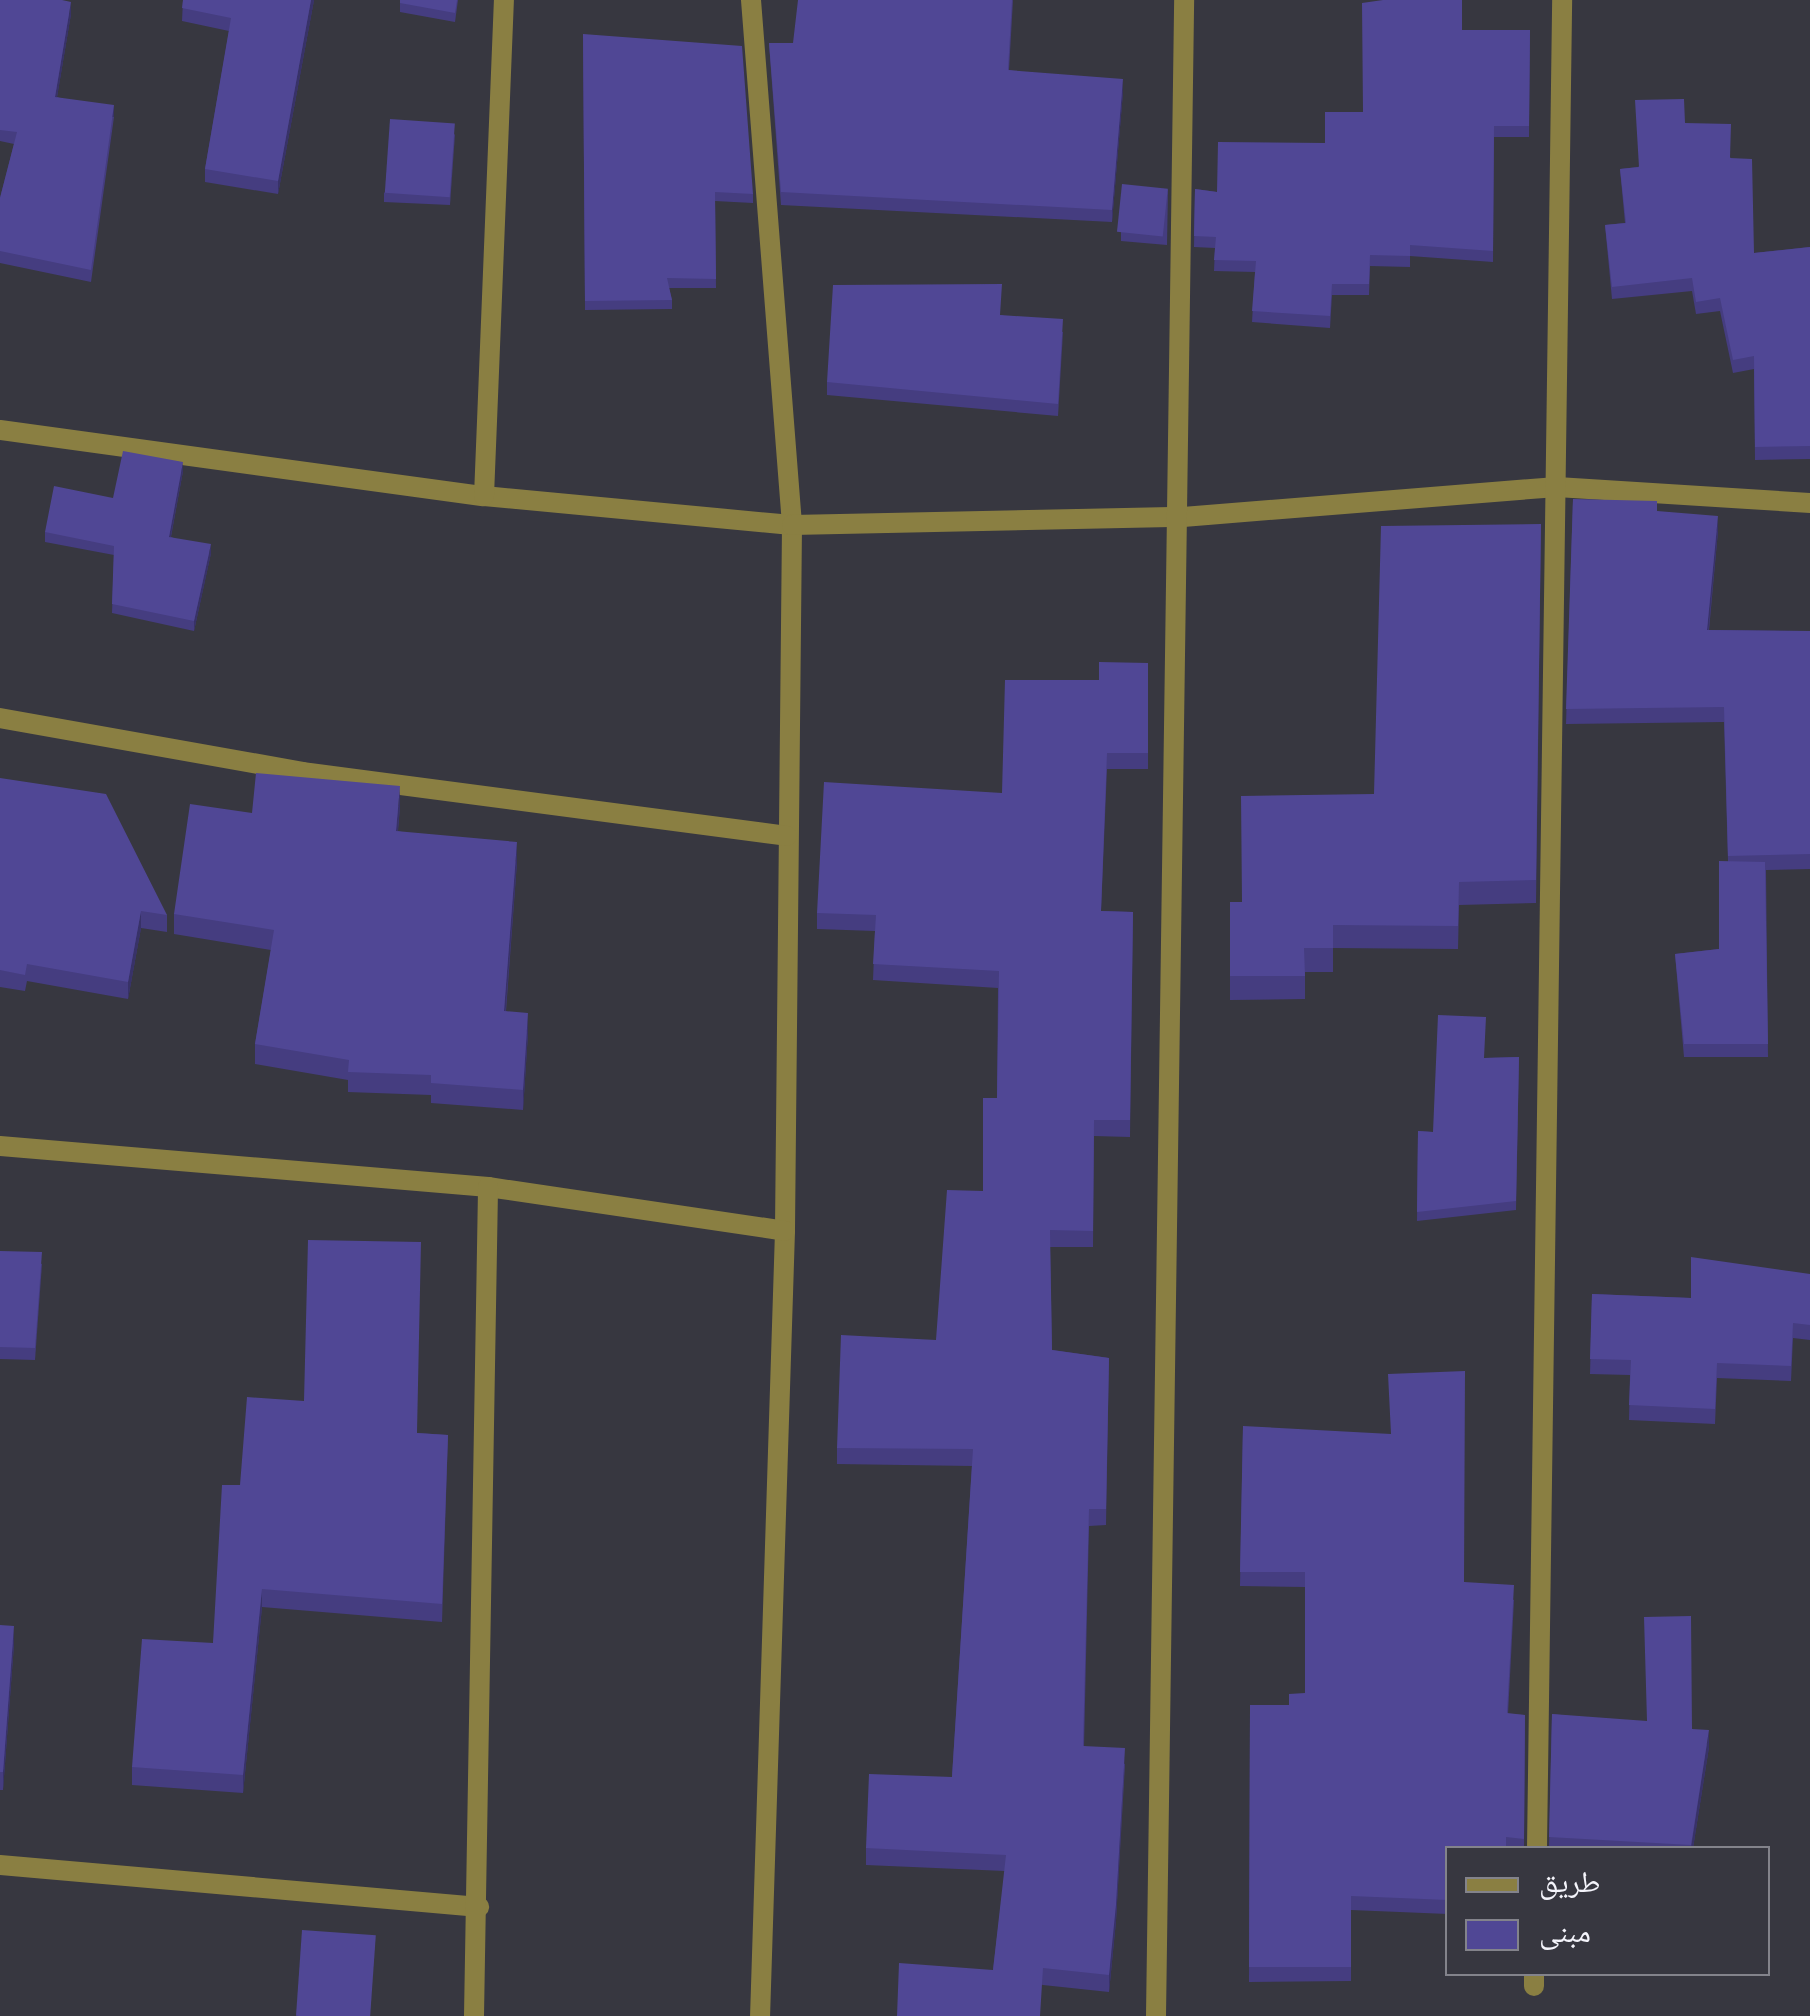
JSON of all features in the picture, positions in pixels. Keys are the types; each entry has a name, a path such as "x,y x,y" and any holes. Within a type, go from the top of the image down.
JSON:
{"street":[{"path":"484,496 504,0"},
{"path":"751,0 792,525 785,1232 760,2016"},
{"path":"1156,2016 1183,517 1184,0"},
{"path":"1537,1846 1562,0"},
{"path":"0,430 484,496 792,525 1183,517 1557,487 1810,503"},
{"path":"0,718 302,772 787,836"},
{"path":"0,1146 488,1187 785,1232"},
{"path":"474,2016 479,1907 488,1187"},
{"path":"0,1864 479,1907"}],"building":[{"path":"0,0 71,2 55,97 114,105 91,270 0,251 0,198 17,132 0,130"},
{"path":"183,0 311,0 278,181 205,169 231,18 182,8"},
{"path":"400,0 457,0 455,13"},
{"path":"798,0 1012,0 1008,70 1123,79 1112,210 781,192 769,43 793,43"},
{"path":"1462,0 1462,30 1530,30 1529,126 1494,126 1493,251 1410,245 1410,256 1370,255 1369,284 1332,284 1330,316 1252,311 1256,261 1214,260 1216,237 1194,236 1195,189 1217,192 1218,142 1325,143 1325,112 1363,112 1362,3"},
{"path":"583,34 742,46 753,194 715,192 716,279 667,278 672,300 585,301"},
{"path":"1684,99 1685,123 1731,124 1730,158 1752,159 1754,253 1810,247 1810,446 1755,447 1754,356 1733,360 1720,298 1696,302 1692,278 1612,287 1605,225 1626,223 1620,169 1639,167 1635,100"},
{"path":"390,119 455,124 450,197 385,193"},
{"path":"1122,184 1168,189 1163,237 1117,232"},
{"path":"1002,284 1000,315 1063,319 1058,404 827,382 833,285"},
{"path":"123,451 183,462 169,537 211,544 194,621 112,604 114,546 45,532 54,486 113,498"},
{"path":"1573,499 1657,501 1657,511 1718,516 1707,630 1810,631 1810,854 1728,856 1724,707 1566,709"},
{"path":"1541,524 1536,880 1459,882 1458,926 1333,925 1333,948 1304,948 1305,976 1230,976 1230,902 1242,902 1241,796 1374,794 1381,526"},
{"path":"1099,662 1148,663 1148,753 1107,753 1101,911 1133,912 1130,1120 1094,1120 1093,1231 1050,1230 1052,1350 1109,1358 1106,1509 1089,1509 1083,1746 1125,1748 1109,1975 1043,1968 1040,2016 897,2016 899,1963 993,1970 1006,1855 866,1848 869,1774 952,1777 973,1449 837,1448 841,1335 936,1340 947,1190 983,1191 983,1098 997,1098 999,971 873,964 876,915 817,913 824,782 1002,793 1005,680 1099,680"},
{"path":"256,773 400,786 396,831 517,842 504,1011 528,1013 523,1090 431,1083 431,1075 348,1072 349,1060 255,1044 274,930 174,914 190,804 252,813"},
{"path":"0,778 106,794 167,915 141,911 128,982 27,964 25,975 0,970"},
{"path":"1719,861 1765,862 1768,1044 1684,1044 1675,954 1719,949"},
{"path":"1438,1015 1486,1017 1484,1058 1519,1057 1516,1201 1417,1212 1418,1131 1433,1132"},
{"path":"308,1240 421,1242 417,1433 448,1435 442,1604 262,1589 243,1775 132,1767 142,1639 213,1643 222,1485 240,1485 247,1397 304,1401"},
{"path":"0,1251 42,1252 35,1348 0,1347"},
{"path":"1691,1257 1810,1274 1810,1325 1793,1323 1791,1366 1717,1363 1715,1409 1629,1405 1631,1360 1590,1359 1592,1294 1691,1298"},
{"path":"1465,1371 1464,1582 1514,1585 1507,1713 1525,1715 1524,1839 1506,1837 1506,1846 1445,1846 1445,1900 1351,1896 1351,1967 1249,1967 1250,1705 1289,1705 1289,1694 1305,1693 1305,1572 1240,1572 1243,1426 1391,1434 1388,1374"},
{"path":"1691,1616 1692,1729 1709,1730 1691,1845 1549,1837 1552,1714 1647,1721 1644,1617"},
{"path":"0,1625 14,1626 3,1772 0,1772"},
{"path":"302,1930 376,1935 370,2016 296,2016"}]}
